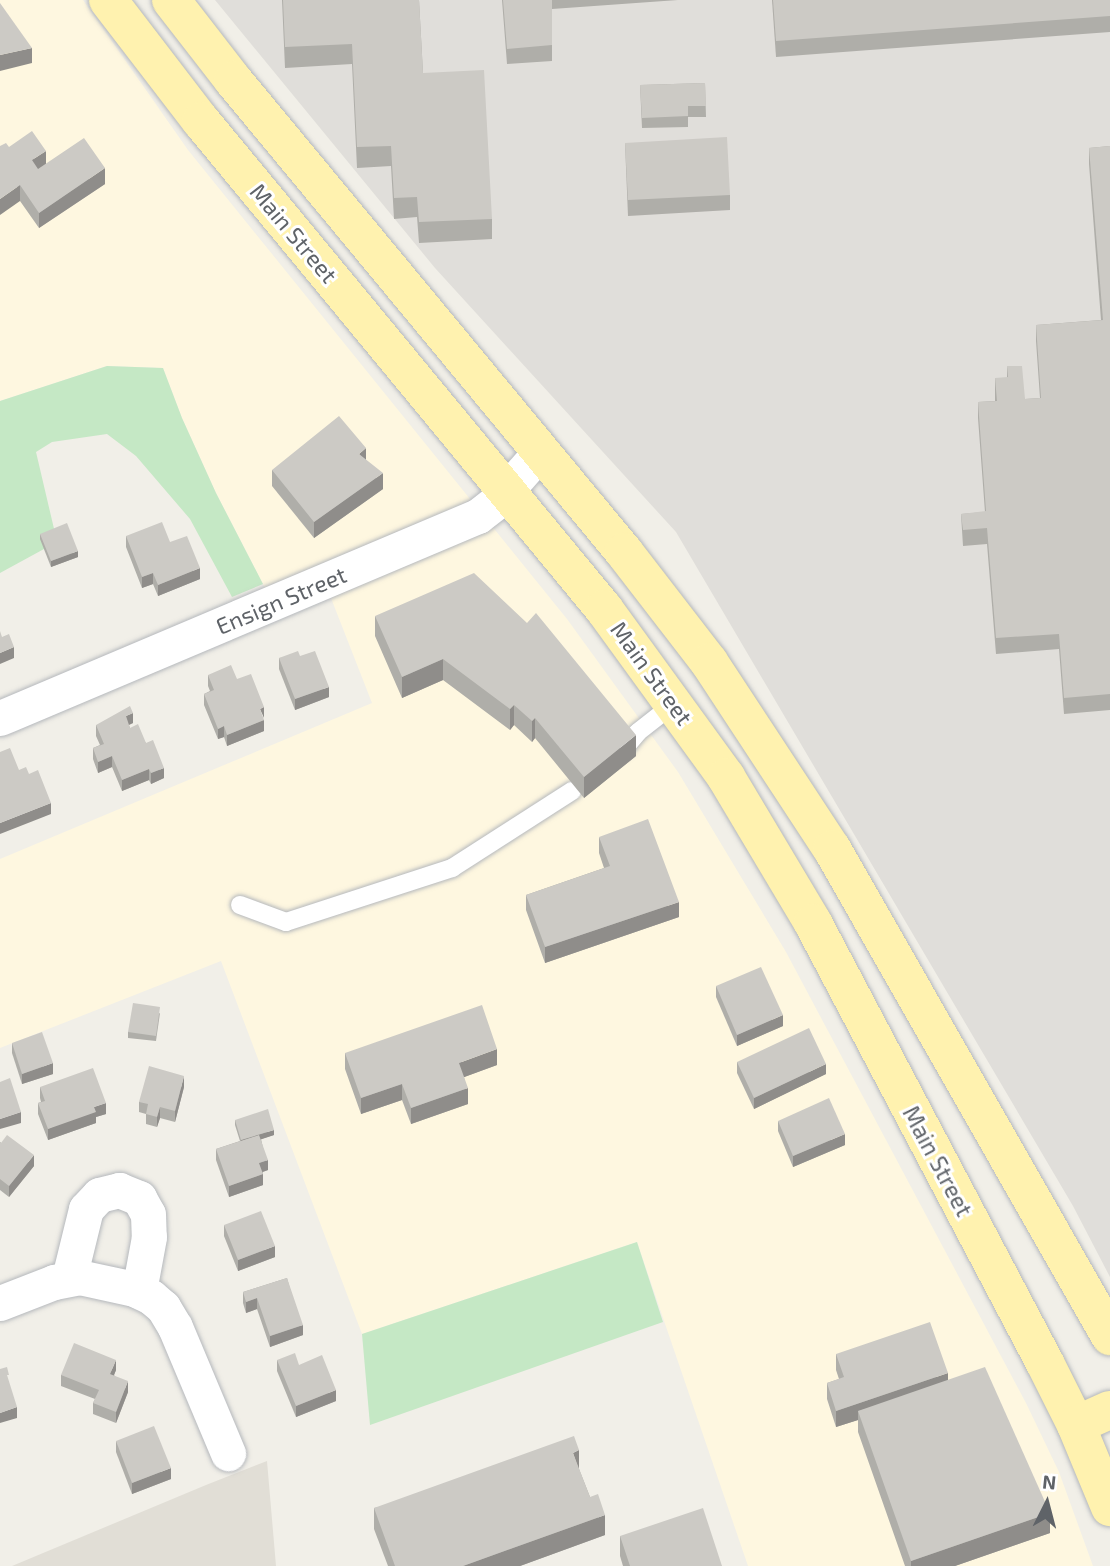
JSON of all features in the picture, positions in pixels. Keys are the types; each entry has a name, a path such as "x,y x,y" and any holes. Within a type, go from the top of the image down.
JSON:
{"main road":[{"name":"Main Street","path":"108,0 201,121 604,609 675,703 726,777 813,923 1093,1418 1110,1507"},
{"path":"171,0 233,80 656,592 769,748 874,921 1110,1336"},
{"path":"726,777 769,748"}],"street":[{"name":"Ensign Street","path":"0,718 474,518 488,510 541,451"},
{"path":"69,1278 86,1209 99,1195 119,1190 139,1198 149,1219 149,1237 139,1291"},
{"path":"0,1303 69,1278 94,1279 139,1291 157,1301 171,1319 228,1453"}],"lane":[{"path":"623,750 638,732 675,703"},
{"path":"240,905 286,922 452,867 572,791"}],"shaded area":[{"path":"0,0 83,0 188,150 567,619 678,772 786,952 1026,1403 1059,1472 1093,1566 748,1566 637,1242 362,1334 221,961 0,1048 0,859 372,703 329,593 281,619 216,493 163,368 107,366 0,401"},
{"path":"215,0 1110,0 1110,1277 1073,1206 676,532 435,268"},
{"path":"267,1461 276,1566 12,1566 206,1485"}],"green space":[{"path":"107,366 163,368 216,493 263,584 232,597 190,519 136,456 107,434 52,442 36,452 55,533 44,549 0,573 0,401"},
{"path":"637,1242 663,1322 370,1425 362,1334"}],"building":[{"path":"283,0 419,0 423,73 484,70 492,219 419,222 417,197 394,198 391,146 357,147 352,44 285,47"},
{"path":"503,0 552,0 552,45 507,49"},
{"path":"773,0 1110,0 1110,16 776,41"},
{"path":"0,3 32,48 0,55"},
{"path":"705,83 706,106 688,106 688,116 642,118 640,85"},
{"path":"32,131 46,151 32,160 38,169 84,138 105,168 39,213 20,185 0,199 0,146 6,143 9,147"},
{"path":"727,137 730,195 628,200 625,143"},
{"path":"1110,146 1110,694 1064,698 1059,634 996,638 987,528 963,530 961,514 986,511 978,402 997,401 995,378 1008,377 1007,366 1022,366 1025,399 1041,398 1036,325 1103,320 1089,148"},
{"path":"339,416 366,448 359,454 383,473 314,522 272,470"},
{"path":"162,522 170,542 187,536 200,568 158,585 153,573 142,577 126,536"},
{"path":"67,523 78,551 51,561 40,534"},
{"path":"474,573 527,623 536,613 636,735 584,777 535,718 532,721 514,705 510,709 443,659 402,677 375,616"},
{"path":"0,631 2,637 9,634 14,647 0,653"},
{"path":"298,651 300,656 315,651 329,687 295,699 279,658"},
{"path":"231,665 237,679 251,674 264,707 260,709 264,720 227,735 224,726 218,729 204,694 214,690 208,675"},
{"path":"130,706 133,713 126,716 130,728 138,724 146,743 153,740 164,768 151,773 149,769 122,780 112,756 98,762 93,748 104,744 96,725"},
{"path":"10,748 19,770 26,767 29,774 38,770 51,803 0,823 0,752"},
{"path":"648,819 679,902 545,947 526,895 610,866 599,837"},
{"path":"761,967 783,1015 737,1035 716,986"},
{"path":"133,1003 160,1007 156,1036 128,1032"},
{"path":"482,1005 497,1049 459,1063 468,1088 411,1108 402,1084 361,1098 345,1053"},
{"path":"809,1028 826,1064 754,1098 737,1062"},
{"path":"42,1032 53,1063 22,1074 12,1043"},
{"path":"149,1066 184,1076 175,1111 160,1107 157,1117 146,1114 148,1104 139,1102"},
{"path":"93,1068 106,1103 94,1107 96,1112 48,1129 38,1103 45,1101 40,1087"},
{"path":"10,1078 21,1112 0,1119 0,1082"},
{"path":"829,1098 845,1134 793,1156 778,1121"},
{"path":"268,1109 274,1130 241,1140 235,1120"},
{"path":"7,1135 34,1155 9,1186 0,1179 0,1142"},
{"path":"259,1135 268,1160 259,1163 263,1174 229,1186 216,1149"},
{"path":"261,1211 275,1246 238,1260 224,1225"},
{"path":"287,1278 303,1325 270,1336 257,1298 246,1302 243,1292"},
{"path":"930,1322 948,1373 836,1411 827,1383 844,1377 836,1354"},
{"path":"74,1343 116,1360 110,1374 128,1381 116,1412 93,1403 99,1390 61,1375"},
{"path":"295,1353 299,1365 322,1355 336,1390 296,1406 277,1360"},
{"path":"7,1367 17,1407 0,1413 0,1369"},
{"path":"985,1367 1050,1513 911,1561 858,1411"},
{"path":"154,1426 171,1468 132,1483 116,1441"},
{"path":"574,1436 579,1450 573,1453 590,1497 598,1494 605,1515 463,1566 395,1566 374,1508"},
{"path":"703,1508 722,1566 630,1566 620,1536"}]}
